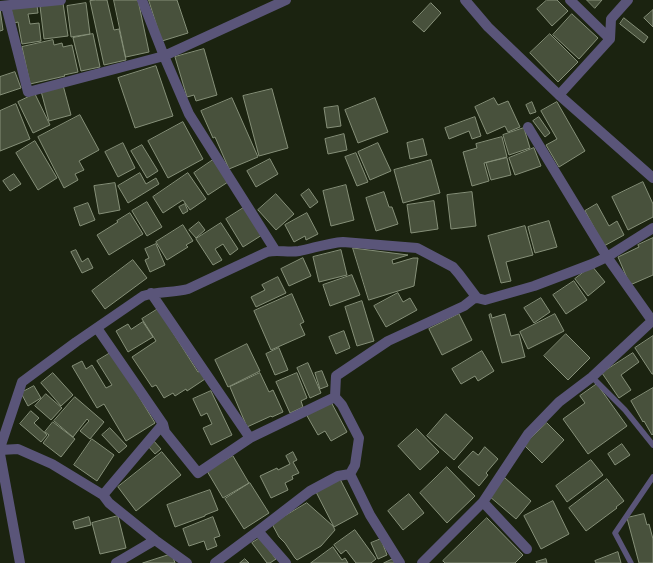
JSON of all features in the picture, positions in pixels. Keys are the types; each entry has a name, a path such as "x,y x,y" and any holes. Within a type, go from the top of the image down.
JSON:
{"street":[{"path":"61,0 3,6 28,92 164,56 286,0"},
{"path":"142,0 189,114 275,250"},
{"path":"464,0 488,27 559,95 653,178"},
{"path":"570,0 610,39"},
{"path":"559,95 610,39 611,19 628,0"},
{"path":"422,563 482,502 528,434 560,402 592,377 652,321 606,257 528,127"},
{"path":"215,563 310,491 338,476 350,474 356,465 359,438 342,405 335,397 336,376 388,341 464,306 473,299 477,298 485,300 534,286 592,264 653,228"},
{"path":"187,563 155,540 109,502 103,495 52,464 18,449 0,449 22,382 76,342 143,296 151,293 188,289 267,252 275,250 290,252 299,251 343,242 417,248 453,267 477,298"},
{"path":"151,293 250,438"},
{"path":"97,328 163,424 165,432 198,473 250,438 335,397"},
{"path":"103,495 163,424"},
{"path":"0,454 20,563"},
{"path":"350,474 370,515 400,563"},
{"path":"482,502 528,550"},
{"path":"258,531 286,563"},
{"path":"116,563 155,540"}],"lane":[{"path":"592,377 625,410 653,445"},
{"path":"631,563 615,533 653,477"}],"building":[{"path":"107,0 114,30 119,29 126,60 104,65 90,1"},
{"path":"114,0 138,0 149,52 126,57"},
{"path":"149,0 177,0 188,33 162,41"},
{"path":"547,0 557,0 568,11 552,26 537,9"},
{"path":"587,0 602,0 595,8"},
{"path":"63,3 68,36 44,39 40,6"},
{"path":"86,3 90,34 71,37 67,6"},
{"path":"431,3 441,13 424,32 413,22"},
{"path":"37,5 38,13 28,14 30,24 39,23 41,41 22,44 18,22 14,23 11,9"},
{"path":"0,9 3,30 0,31"},
{"path":"653,10 653,27 644,18"},
{"path":"572,14 598,38 579,59 553,35"},
{"path":"624,18 648,37 644,43 620,24"},
{"path":"93,34 100,67 81,71 73,38"},
{"path":"550,34 578,62 558,82 530,53"},
{"path":"53,40 54,45 62,43 63,47 72,45 78,72 30,84 22,47"},
{"path":"204,49 217,95 196,101 194,95 187,97 175,57"},
{"path":"156,66 173,116 135,128 118,78"},
{"path":"15,72 21,88 0,95 0,77"},
{"path":"63,85 71,115 49,121 41,91"},
{"path":"272,89 288,148 259,156 243,96"},
{"path":"35,94 50,125 33,133 18,102"},
{"path":"232,98 258,157 229,169 215,137 213,138 201,111"},
{"path":"375,98 388,132 358,143 345,110"},
{"path":"494,98 498,105 508,101 520,127 508,132 505,126 487,134 475,107"},
{"path":"532,102 536,112 530,114 526,105"},
{"path":"557,102 585,151 559,167 546,145 557,139 541,111"},
{"path":"16,104 30,139 0,151 0,111"},
{"path":"338,106 341,126 327,128 324,108"},
{"path":"80,115 99,150 79,161 84,170 75,174 78,180 64,188 38,137"},
{"path":"475,117 481,136 472,139 469,131 449,139 445,128"},
{"path":"539,117 550,133 545,137 533,121"},
{"path":"183,122 203,159 168,178 148,141"},
{"path":"524,128 530,148 509,155 503,135"},
{"path":"344,134 347,150 328,154 325,139"},
{"path":"502,137 507,157 484,163 489,181 472,186 463,152 477,148 476,144"},
{"path":"423,139 427,155 410,159 407,143"},
{"path":"35,141 57,178 38,190 16,153"},
{"path":"123,143 135,168 118,177 105,152"},
{"path":"378,143 391,171 370,180 358,152"},
{"path":"142,145 158,171 147,178 131,151"},
{"path":"534,148 541,166 515,175 509,158"},
{"path":"356,153 368,182 357,186 345,157"},
{"path":"507,158 511,175 491,180 486,163"},
{"path":"270,159 278,174 256,187 247,171"},
{"path":"213,160 228,182 208,195 194,173"},
{"path":"431,160 440,193 403,203 394,170"},
{"path":"140,173 146,184 156,178 159,184 128,203 118,186"},
{"path":"188,173 206,199 190,210 183,200 163,213 153,197"},
{"path":"14,174 21,184 10,191 3,181"},
{"path":"643,182 653,204 653,217 628,230 612,197"},
{"path":"115,183 120,210 99,214 94,186"},
{"path":"346,185 354,220 331,226 323,191"},
{"path":"309,189 318,202 310,208 301,195"},
{"path":"384,192 389,207 392,207 398,224 376,231 366,198"},
{"path":"472,192 476,226 451,229 447,195"},
{"path":"276,194 294,214 276,230 258,210"},
{"path":"434,201 438,229 411,233 407,205"},
{"path":"147,202 162,227 147,236 132,211"},
{"path":"88,203 95,220 80,226 74,208"},
{"path":"185,204 188,211 183,214 179,207"},
{"path":"597,204 609,226 617,221 624,235 604,246 585,211"},
{"path":"245,207 262,235 243,247 226,219"},
{"path":"130,213 143,234 109,255 97,235"},
{"path":"307,213 318,234 306,240 305,236 294,242 285,225"},
{"path":"549,221 557,247 535,253 528,227"},
{"path":"199,222 205,230 196,238 189,230"},
{"path":"221,223 238,249 230,255 223,244 215,249 222,260 213,265 196,239"},
{"path":"183,225 193,241 186,245 188,247 167,260 156,242"},
{"path":"525,226 533,255 506,262 511,281 501,283 488,236"},
{"path":"653,238 653,275 630,285 618,257 639,247 638,245"},
{"path":"156,244 165,265 150,272 145,260 149,258 145,249"},
{"path":"353,248 408,255 392,260 393,264 418,258 414,286 369,300"},
{"path":"76,250 82,262 88,258 93,268 82,273 71,252"},
{"path":"341,250 347,275 319,282 313,257"},
{"path":"303,258 311,276 289,286 281,269"},
{"path":"133,260 147,278 105,309 92,291"},
{"path":"592,266 605,282 588,296 575,279"},
{"path":"352,275 360,295 330,306 323,285"},
{"path":"278,277 286,293 256,307 251,297 265,290 262,285"},
{"path":"574,281 587,300 566,314 553,295"},
{"path":"398,293 403,302 410,298 417,310 386,327 374,306"},
{"path":"292,294 304,322 300,324 305,335 271,350 254,311"},
{"path":"541,298 550,312 534,323 524,308"},
{"path":"362,301 374,341 357,346 345,307"},
{"path":"158,309 198,372 200,371 205,379 187,391 186,389 175,396 173,393 164,398 156,385 152,387 132,357 156,341 142,319"},
{"path":"459,314 472,340 442,355 429,329"},
{"path":"491,314 492,318 505,314 511,336 519,334 525,357 502,363 489,315"},
{"path":"555,314 564,331 528,349 520,332"},
{"path":"143,322 153,337 128,352 116,331 128,324 131,329"},
{"path":"344,331 350,348 336,354 329,337"},
{"path":"566,334 590,358 568,380 544,356"},
{"path":"653,336 653,374 652,374 635,348"},
{"path":"247,344 260,371 228,387 215,360"},
{"path":"279,348 288,370 275,375 266,354"},
{"path":"482,351 494,371 478,381 475,376 461,384 452,369"},
{"path":"112,352 155,423 126,441 104,404 97,408 72,366 82,361 86,369 92,365 106,388 112,385 97,361"},
{"path":"633,353 639,362 621,375 631,390 619,398 602,373"},
{"path":"308,363 321,393 310,398 297,368"},
{"path":"322,371 328,386 320,389 315,373"},
{"path":"53,373 73,395 61,406 41,383"},
{"path":"260,373 269,392 273,390 283,412 247,427 230,387"},
{"path":"297,373 307,398 301,401 303,407 290,413 276,382"},
{"path":"597,384 627,426 588,454 563,419 585,403 580,396"},
{"path":"34,386 41,398 28,406 21,393"},
{"path":"653,388 653,434 652,435 631,401"},
{"path":"211,391 232,435 211,445 203,428 212,424 207,413 201,416 193,399"},
{"path":"46,394 62,408 51,420 35,406"},
{"path":"75,397 104,422 90,439 80,431 89,421 87,419 73,437 54,421"},
{"path":"330,400 347,432 331,441 325,431 318,435 306,414"},
{"path":"31,411 39,418 34,423 47,435 41,442 20,424"},
{"path":"446,414 473,438 454,460 427,436"},
{"path":"53,422 75,439 61,457 43,443 49,435 45,432"},
{"path":"547,423 564,440 542,463 524,445"},
{"path":"110,428 127,446 119,453 102,435"},
{"path":"417,429 439,452 420,470 398,446"},
{"path":"92,439 114,455 97,481 74,465"},
{"path":"153,440 161,449 155,454 147,445"},
{"path":"622,444 630,455 615,465 608,454"},
{"path":"485,447 498,459 486,473 488,475 479,486 458,467 473,451 478,455"},
{"path":"162,452 181,475 136,511 118,487"},
{"path":"293,452 297,460 293,462 299,473 292,476 293,479 285,483 288,490 271,498 260,476 290,464 286,456"},
{"path":"233,456 249,483 223,498 207,471"},
{"path":"591,460 603,475 567,502 556,486"},
{"path":"447,467 475,496 447,523 420,493"},
{"path":"339,477 358,514 334,527 315,490"},
{"path":"505,478 531,501 516,519 489,496"},
{"path":"607,479 624,501 586,531 569,508"},
{"path":"250,483 269,513 244,529 225,499"},
{"path":"210,490 218,510 175,527 167,505"},
{"path":"409,494 424,513 403,530 388,511"},
{"path":"553,501 569,534 541,549 524,516"},
{"path":"307,503 333,526 335,530 321,546 297,560 279,537 272,524"},
{"path":"644,514 647,525 649,524 653,539 653,563 639,563 627,518"},
{"path":"118,516 126,548 100,554 92,523"},
{"path":"89,517 91,525 75,529 73,522"},
{"path":"213,517 220,536 214,538 217,546 207,550 204,541 189,546 183,529"},
{"path":"487,518 523,555 515,563 445,563 443,561"},
{"path":"355,530 376,559 371,563 356,563 346,550 341,554 334,545"},
{"path":"260,538 276,559 270,563 267,563 252,543"},
{"path":"381,539 387,555 378,559 371,543"},
{"path":"333,547 342,560 345,558 348,563 311,563"},
{"path":"618,552 621,563 596,563 595,561"},
{"path":"172,554 175,563 143,563"},
{"path":"245,559 249,563 240,563"},
{"path":"393,559 395,563 384,563"},
{"path":"546,559 547,563 536,562"}]}
